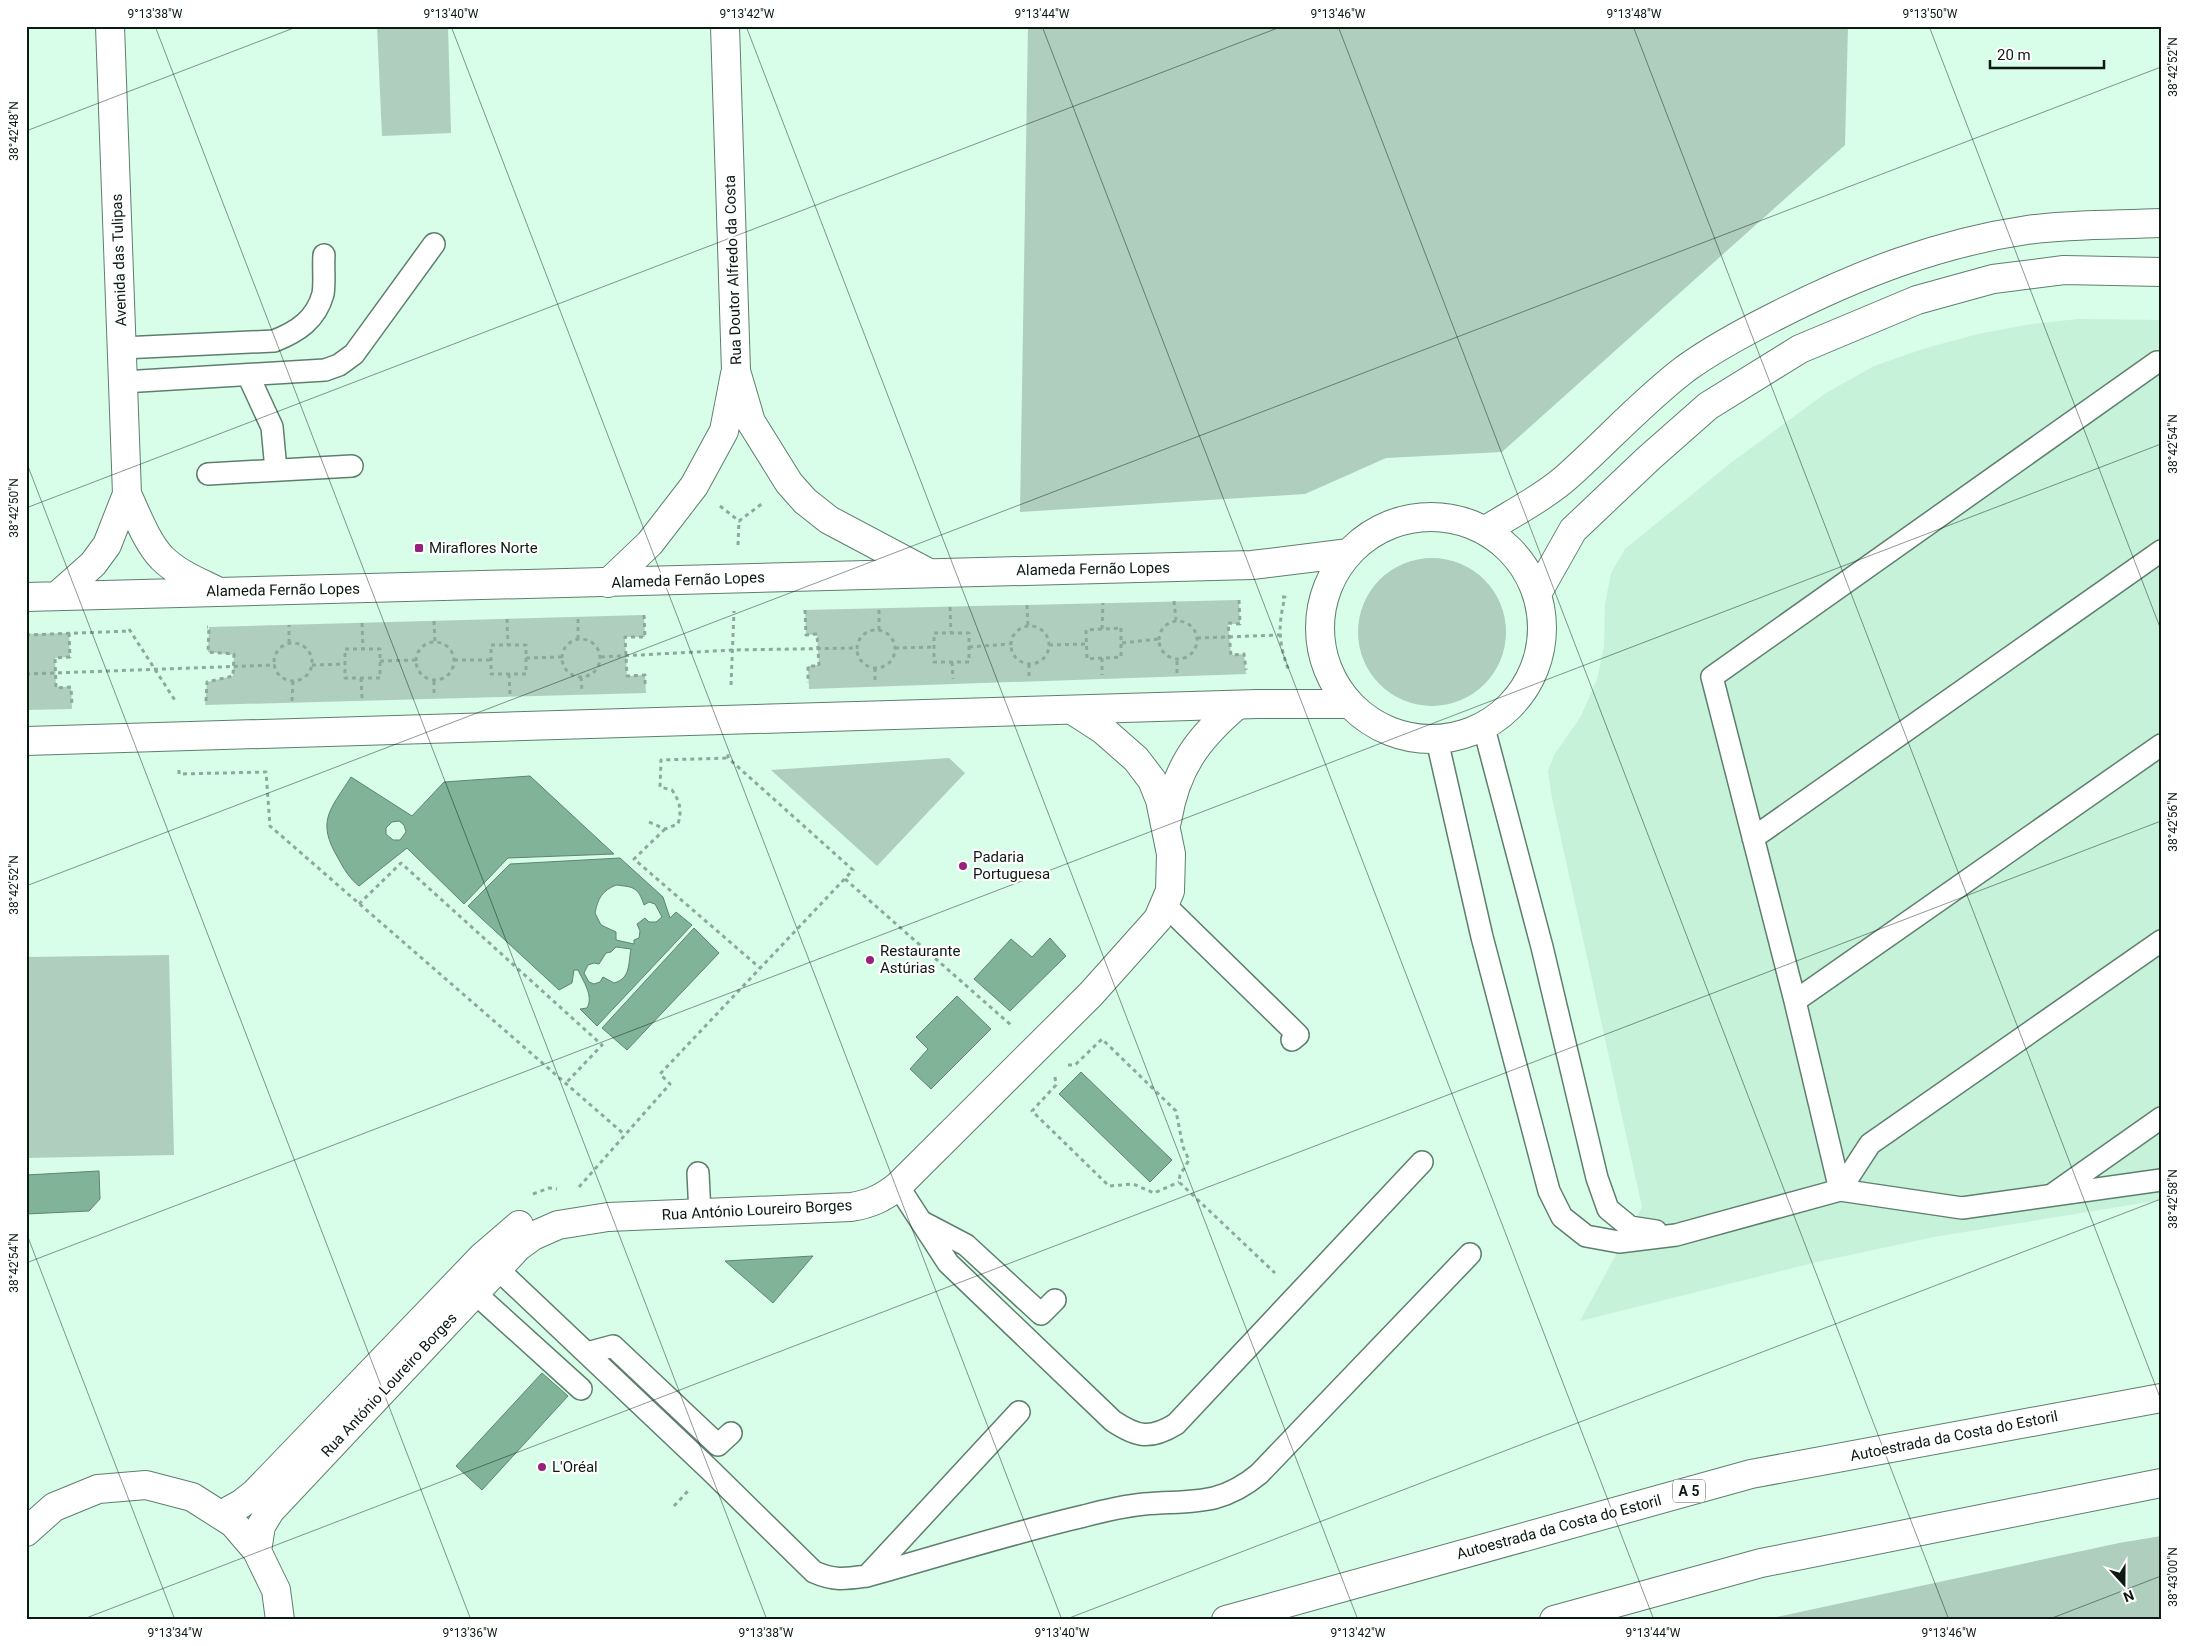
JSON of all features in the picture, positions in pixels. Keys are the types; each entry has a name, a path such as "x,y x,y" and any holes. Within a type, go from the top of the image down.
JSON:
{"main road":[{"name":"Avenida das Tulipas","path":"57,596 93,564 107,545 127,494 110,26"},
{"name":"Rua Doutor Alfredo da Costa","path":"725,26 736,370 751,422 789,483 805,501 829,520 929,573"},
{"path":"1486,530 1568,477 1630,416 1686,369 1747,331 1819,294 1884,266 1933,250 1978,239 2028,230 2161,223"},
{"path":"1538,592 1572,530 1649,458 1708,406 1800,349 1917,300 1993,279 2064,270 2161,272"},
{"path":"608,583 650,543 694,486 724,431 736,370"},
{"name":"Avenida das Tulipas","path":"127,494 150,541 162,558 176,569 216,591"},
{"path":"1429,516 1459,520 1486,530 1518,557 1538,592 1544,631 1536,670 1515,703 1484,728 1461,736 1437,740 1404,737 1374,724 1349,704 1330,676 1320,645 1321,612 1330,581 1349,553 1372,534 1399,522 1429,516"},
{"name":"Alameda Fernão Lopes","path":"26,597 1252,565 1349,553"},
{"path":"26,741 1237,705 1349,704"},
{"path":"1166,828 1170,800 1178,777 1211,727 1237,705"},
{"name":"Rua António Loureiro Borges","path":"257,1551 261,1526 270,1511 490,1262 514,1227 538,1216 565,1212 608,1217 851,1207 867,1204 882,1198 898,1186 1046,1058 1158,919 1170,891 1171,854 1166,828 1152,780 1136,759 1103,730 1072,710"},
{"path":"221,1515 255,1494 468,1286"},
{"name":"Autoestrada da Costa do Estoril","path":"1226,1620 1751,1474 2161,1398"},
{"path":"1554,1620 1761,1563 2161,1483"},
{"path":"26,1532 54,1507 98,1489 146,1485 192,1497 233,1523 257,1551 276,1590 280,1620"}],"lane":[{"path":"123,382 325,370 347,360 354,354 434,244"},
{"path":"122,348 274,341 295,333 311,318 323,294 324,255"},
{"path":"1840,1190 1795,1001 1712,677 2157,362 2161,362"},
{"path":"248,375 272,427 276,470"},
{"path":"208,474 352,466"},
{"path":"1753,838 2161,551"},
{"path":"1484,728 1542,946 1600,1186 1608,1209 1630,1227 1676,1235"},
{"path":"1437,740 1482,937 1549,1190 1562,1217 1586,1236 1619,1242 1676,1235 1840,1190 1962,1208 2161,1180"},
{"path":"1795,1001 2161,745"},
{"path":"1164,904 1298,1035 1292,1040"},
{"path":"1840,1190 1870,1144 2161,941"},
{"path":"2051,1196 2161,1118"},
{"path":"898,1186 948,1263 1113,1421 1129,1432 1145,1436 1162,1432 1176,1424 1422,1162"},
{"path":"698,1173 700,1214"},
{"path":"921,1221 966,1245 1041,1314 1055,1300"},
{"path":"490,1262 814,1572 830,1579 867,1576 1083,1516 1144,1504 1198,1502 1222,1496 1245,1485 1259,1474 1470,1254"},
{"path":"468,1286 581,1390"},
{"path":"587,1353 613,1346 718,1445 731,1433"},
{"path":"867,1576 1019,1412"}],"path":[{"path":"728,758 739,521 789,483"},
{"path":"694,486 739,521"},
{"path":"127,594 126,624 178,706 179,774 266,772 270,826 625,1135"},
{"path":"1277,597 1285,597 1279,621 1280,635 1289,672 1281,672"},
{"path":"1174,600 1176,620"},
{"path":"1239,600 1240,624 1228,623 1231,655 1244,654 1246,674"},
{"path":"1102,629 1103,603"},
{"path":"1027,605 1028,626"},
{"path":"950,607 951,633"},
{"path":"878,630 879,609"},
{"path":"805,610 806,635 817,634 819,666 808,666 809,688"},
{"path":"644,615 645,636 625,637 627,676 645,675 646,693"},
{"path":"578,617 578,639"},
{"path":"507,619 508,645"},
{"path":"1176,620 1187,622 1192,626 1197,638 1194,651 1178,659 1166,654 1158,640 1163,627 1176,620"},
{"path":"434,621 435,642"},
{"path":"362,623 363,649"},
{"path":"1028,626 1038,628 1044,632 1049,645 1045,656 1035,663 1029,664 1018,660 1011,650 1010,644 1015,632 1028,626"},
{"path":"199,627 209,627 208,652 234,654 233,666"},
{"path":"1121,628 1122,643 1122,658 1087,658 1086,630 1121,628"},
{"path":"26,634 140,630"},
{"path":"878,630 890,636 895,648 892,660 887,665 875,668 864,665 860,660 857,648 858,642 866,633 878,630"},
{"path":"969,632 969,662 934,662 934,633 951,633 969,632"},
{"path":"69,633 70,657 55,658 56,688 72,687 72,709"},
{"path":"1197,638 1280,635"},
{"path":"578,639 590,641 596,645 601,657 600,663 593,674 581,677 569,674 562,658 567,646 578,639"},
{"path":"1122,643 1158,640"},
{"path":"435,642 449,648 454,660 451,672 441,680 434,681 428,680 419,672 416,660 420,649 425,645 435,642"},
{"path":"289,644 302,645 307,649 311,655 312,664 304,678 293,681 281,678 274,665 279,650 289,644"},
{"path":"969,647 1010,644"},
{"path":"1049,645 1086,644"},
{"path":"491,645 526,645 526,658 526,674 492,674 491,645"},
{"path":"895,648 934,647"},
{"path":"601,657 733,650 857,648"},
{"path":"345,649 380,649 380,661 380,678 346,678 345,649"},
{"path":"526,658 562,658"},
{"path":"1102,658 1102,679"},
{"path":"1177,677 1178,659"},
{"path":"380,661 416,660"},
{"path":"454,660 491,660"},
{"path":"952,662 953,684"},
{"path":"312,664 345,664"},
{"path":"1029,664 1030,681"},
{"path":"26,674 274,665"},
{"path":"875,668 875,686"},
{"path":"510,674 510,697"},
{"path":"581,677 582,695"},
{"path":"361,678 362,702"},
{"path":"434,681 434,699"},
{"path":"574,1192 670,1084 660,1074 853,870 728,758 661,760 660,787 672,790 682,812 678,824 665,829 634,859 760,968"},
{"path":"649,822 665,829"},
{"path":"359,904 401,862 602,1045 566,1083"},
{"path":"845,879 1046,1058 1056,1085 1032,1111 1109,1186 1133,1184 1154,1193 1179,1182"},
{"path":"1046,1058 1075,1065 1102,1039 1176,1111 1183,1147 1189,1160 1180,1175 1179,1182"},
{"path":"1179,1182 1297,1294"},
{"path":"532,1195 549,1188 566,1191"}],"shaded area":[{"path":"377,26 448,26 451,133 382,136"},
{"path":"1028,26 1848,26 1845,145 1502,452 1386,458 1305,494 1020,512"},
{"path":"2078,319 2161,320 2161,1200 1934,1237 1817,1262 1580,1321 1642,1207 1552,798 1548,771 1554,755 1581,716 1597,679 1604,647 1605,604 1611,573 1625,549 1732,462 1826,393 1874,366 1926,348 1978,334 2031,324"},
{"path":"1432,558 1460,563 1473,570 1484,580 1494,591 1501,604 1506,632 1501,660 1494,673 1484,684 1473,694 1460,701 1432,706 1404,701 1391,694 1380,684 1370,673 1363,660 1358,632 1363,604 1370,591 1380,580 1391,570 1404,563"},
{"path":"1239,600 1240,624 1228,624 1231,655 1244,654 1246,674 809,689 808,666 819,665 817,635 806,635 805,610"},
{"path":"644,615 645,637 625,637 627,676 645,675 646,693 205,705 207,682 233,676 234,655 208,652 209,627"},
{"path":"69,633 70,657 55,658 56,687 71,687 72,709 26,710 26,634"},
{"path":"949,758 965,773 877,866 771,770"},
{"path":"530,776 614,854 508,858 464,904 407,848 359,886 345,870 331,845 327,825 332,807 351,777 412,816 444,782","holes":["399,821 404,825 406,832 400,840 393,840 386,834 386,828 392,822"]},
{"path":"620,858 663,897 670,918 676,912 692,925 597,1026 580,1009 587,1008 589,994 578,970 574,970 572,983 559,990 468,906 510,864","holes":["616,885 627,886 637,891 644,905 649,902 655,904 662,917 656,922 649,922 645,918 637,924 640,931 639,938 634,940 634,944 616,940 616,932 601,925 595,913 601,896","616,947 631,949 628,970 623,978 614,983 603,977 600,982 594,984 589,982 584,973 588,965 599,964 606,953 611,952"]},
{"path":"694,928 719,953 627,1050 602,1028"},
{"path":"1050,938 1066,956 1010,1011 974,979 1011,939 1032,957"},
{"path":"169,955 174,1155 26,1158 26,957"},
{"path":"957,996 991,1029 931,1089 910,1069 928,1049 916,1037"},
{"path":"1081,1072 1172,1160 1150,1182 1059,1094"},
{"path":"99,1171 100,1199 89,1211 26,1214 26,1175"},
{"path":"813,1256 773,1303 725,1261"},
{"path":"542,1373 568,1396 482,1490 456,1466"},
{"path":"2161,1536 2161,1620 1763,1620 2119,1543"}],"place":[{"name":"Miraflores Norte","path":"419,548"},
{"name":"Padaria Portuguesa","path":"963,866"},
{"name":"Restaurante Astúrias","path":"870,960"},
{"name":"L'Oréal","path":"542,1467"}]}
